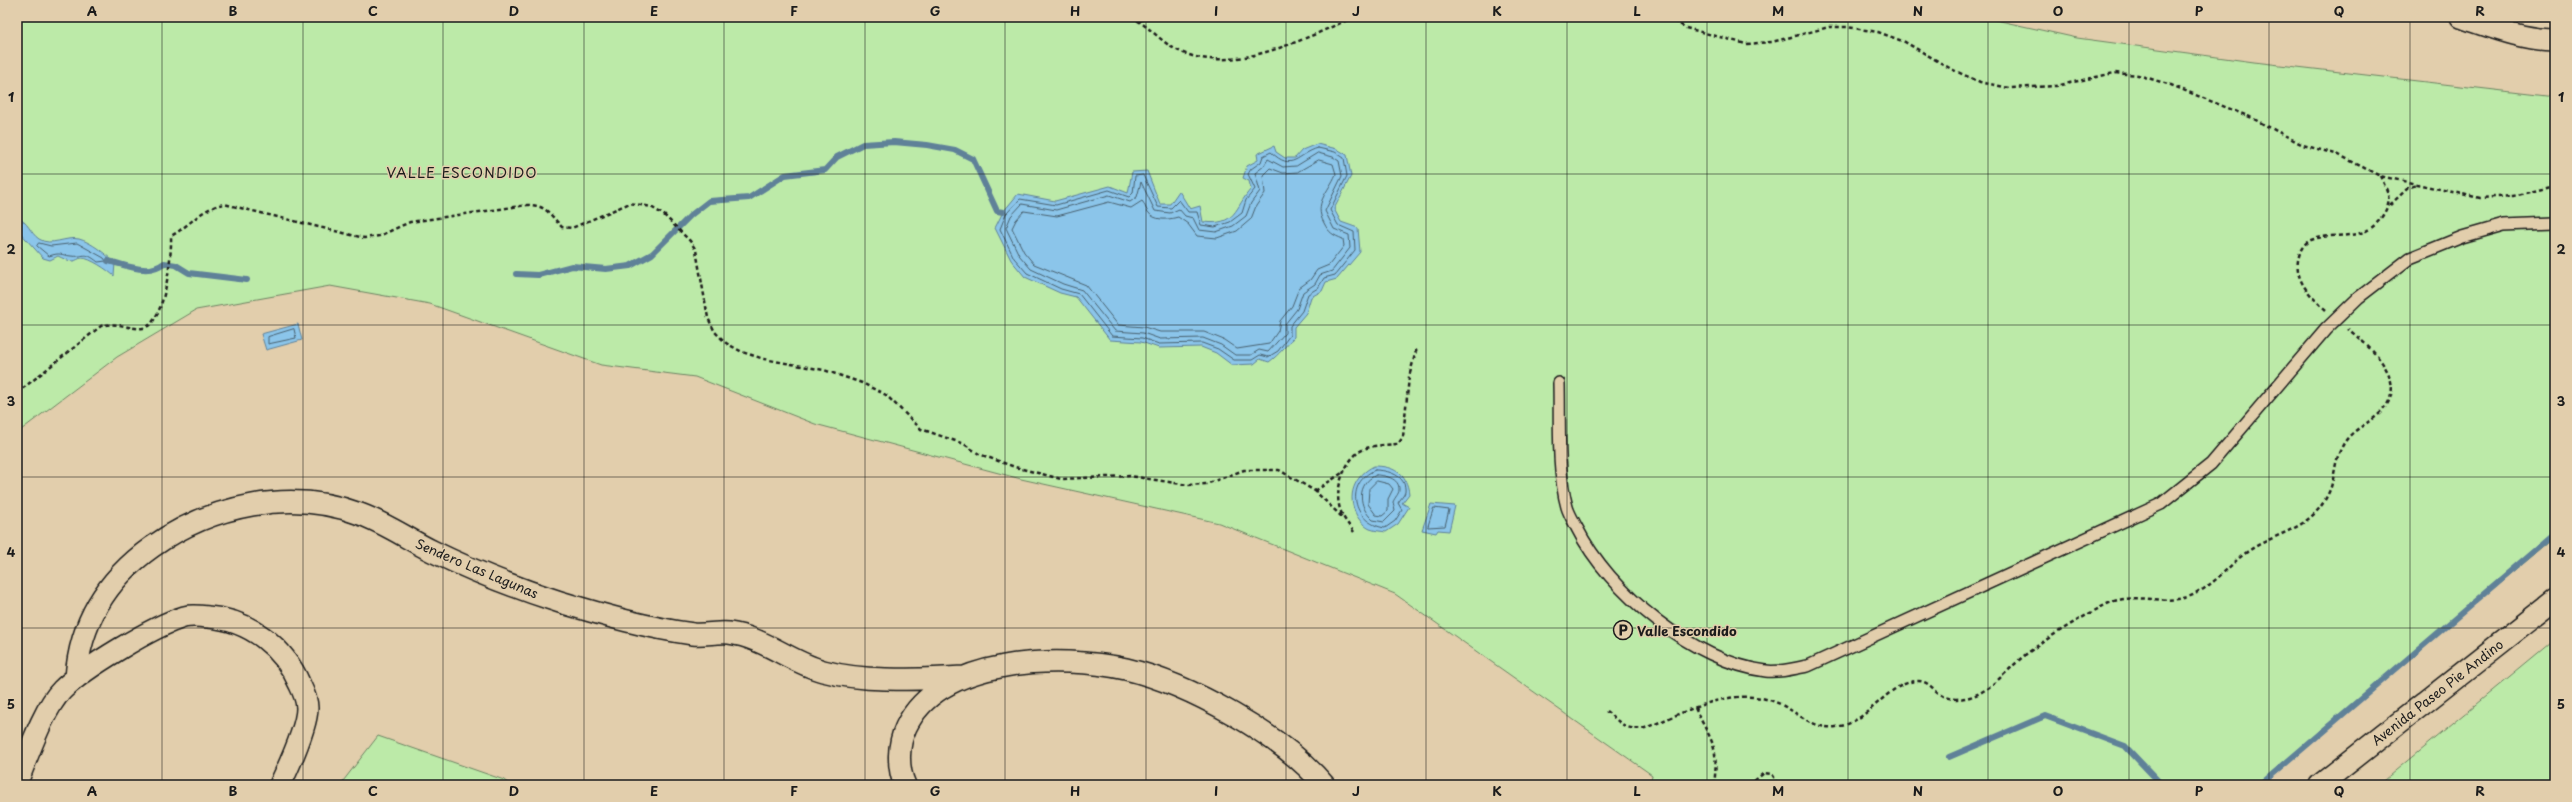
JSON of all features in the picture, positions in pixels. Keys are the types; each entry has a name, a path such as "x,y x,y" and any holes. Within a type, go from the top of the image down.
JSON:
{"street":[{"path":"2461,17 2503,31 2545,40 2555,40"},
{"name":"Sendero Las Lagunas","path":"76,678 81,642 94,609 114,580 145,552 165,538 211,516 235,508 286,502 336,508 361,514 472,569 523,589 590,610 695,634 729,633 759,642 822,671 872,679 913,679 964,676"},
{"name":"Avenida Paseo Pie Andino","path":"2320,785 2555,600"},
{"path":"17,782 43,721 61,691 76,678 142,636 184,617 214,617 245,626 274,646 286,660 303,691 307,708 292,759 280,785"},
{"path":"905,785 900,770 900,747 907,725 920,706 938,691 964,676 1010,666 1051,663 1092,663 1127,670 1196,696 1244,721 1289,752 1324,785"},
{"path":"913,679 920,688 920,706"}],"lane":[{"path":"1559,383 1560,458 1567,507 1588,550 1622,592 1672,632 1724,660 1767,672 1808,666 2161,504 2211,464 2277,384 2336,319 2358,298 2410,258 2462,237 2504,225 2555,223"}],"path":[{"path":"131,17 137,20 154,20 160,17"},
{"path":"1131,17 1139,21 1176,50 1200,58 1220,60 1245,57 1274,48 1354,17"},
{"path":"1139,21 1150,17"},
{"path":"1668,17 1686,28 1746,44 1772,42 1829,27 1847,27 1878,32 1905,42 1953,70 1980,82 2009,88 2056,86 2114,73 2138,75 2171,85 2250,117 2303,145 2339,155 2380,176 2421,183 2454,194 2480,198 2513,196 2555,186"},
{"path":"2389,205 2408,188 2421,183"},
{"path":"17,393 101,326 113,323 143,328 151,325 157,318 166,284 172,247 171,236 185,228 197,215 211,207 224,204 364,238 379,236 410,222 527,205 539,205 546,209 562,227 572,228 630,203 651,207 664,215 690,241 696,250 708,318 715,332 726,343 742,352 764,359 824,370 862,383 886,395 921,429 964,444 979,454 1015,467 1061,478 1130,476 1188,486 1206,484 1244,470 1279,470 1314,491 1343,518 1354,532"},
{"path":"1343,518 1338,505 1338,489 1345,471 1354,455 1365,449 1398,444 1403,437 1409,377 1417,347"},
{"path":"1314,491 1345,471"},
{"path":"1694,708 1714,743 1717,759 1714,785"},
{"path":"1749,785 1764,773 1772,774 1779,785"}],"green space":[{"path":"17,17 1982,17 2077,38 2254,62 2555,97 2555,537 2258,785 1650,785 1652,775 1395,594 1219,523 1021,479 815,424 695,377 601,365 430,304 330,286 196,310 117,357 17,433"},
{"path":"2555,639 2555,785 2378,785"},
{"path":"378,736 504,780 510,785 340,785"}],"water":[{"path":"1317,144 1337,149 1347,155 1351,176 1334,209 1341,222 1358,228 1360,252 1337,279 1326,282 1322,291 1311,297 1306,313 1294,327 1294,337 1269,362 1260,359 1254,364 1232,365 1216,353 1201,347 1159,348 1141,342 1110,340 1076,297 1060,293 1025,277 1011,260 995,228 1003,212 1018,194 1055,201 1110,186 1128,193 1132,172 1147,171 1160,204 1170,204 1179,191 1190,209 1200,206 1203,222 1214,223 1222,221 1229,218 1233,214 1251,189 1249,181 1243,178 1247,166 1258,160 1257,154 1274,146 1276,152 1285,158 1295,158 1302,150"},
{"path":"17,218 24,222 39,239 44,241 54,242 74,238 93,246 103,252 115,263 114,276 90,260 81,258 73,261 58,256 50,260 43,258 17,229"},
{"path":"298,324 302,340 266,350 261,334"},
{"path":"1374,466 1387,467 1398,472 1408,487 1409,494 1402,503 1409,507 1398,524 1386,532 1372,530 1364,525 1357,516 1352,501 1352,494 1357,481 1361,475"},
{"path":"1431,504 1455,506 1449,531 1438,530 1436,533 1422,530"}],"waterway":[{"path":"516,274 538,275 572,266 606,269 630,266 652,254 691,215 709,201 749,198 785,175 825,170 837,157 863,144 894,142 927,145 955,150 973,159 997,211 1003,212"},
{"path":"108,261 144,269 158,267 164,263 176,265 189,273 247,280"},
{"path":"2260,785 2555,533"},
{"path":"1949,757 2045,716 2125,746 2162,785"}],"place":[{"name":"Valle Escondido","path":"1623,630"}],"district":[{"name":"VALLE ESCONDIDO","path":"462,172"}]}
